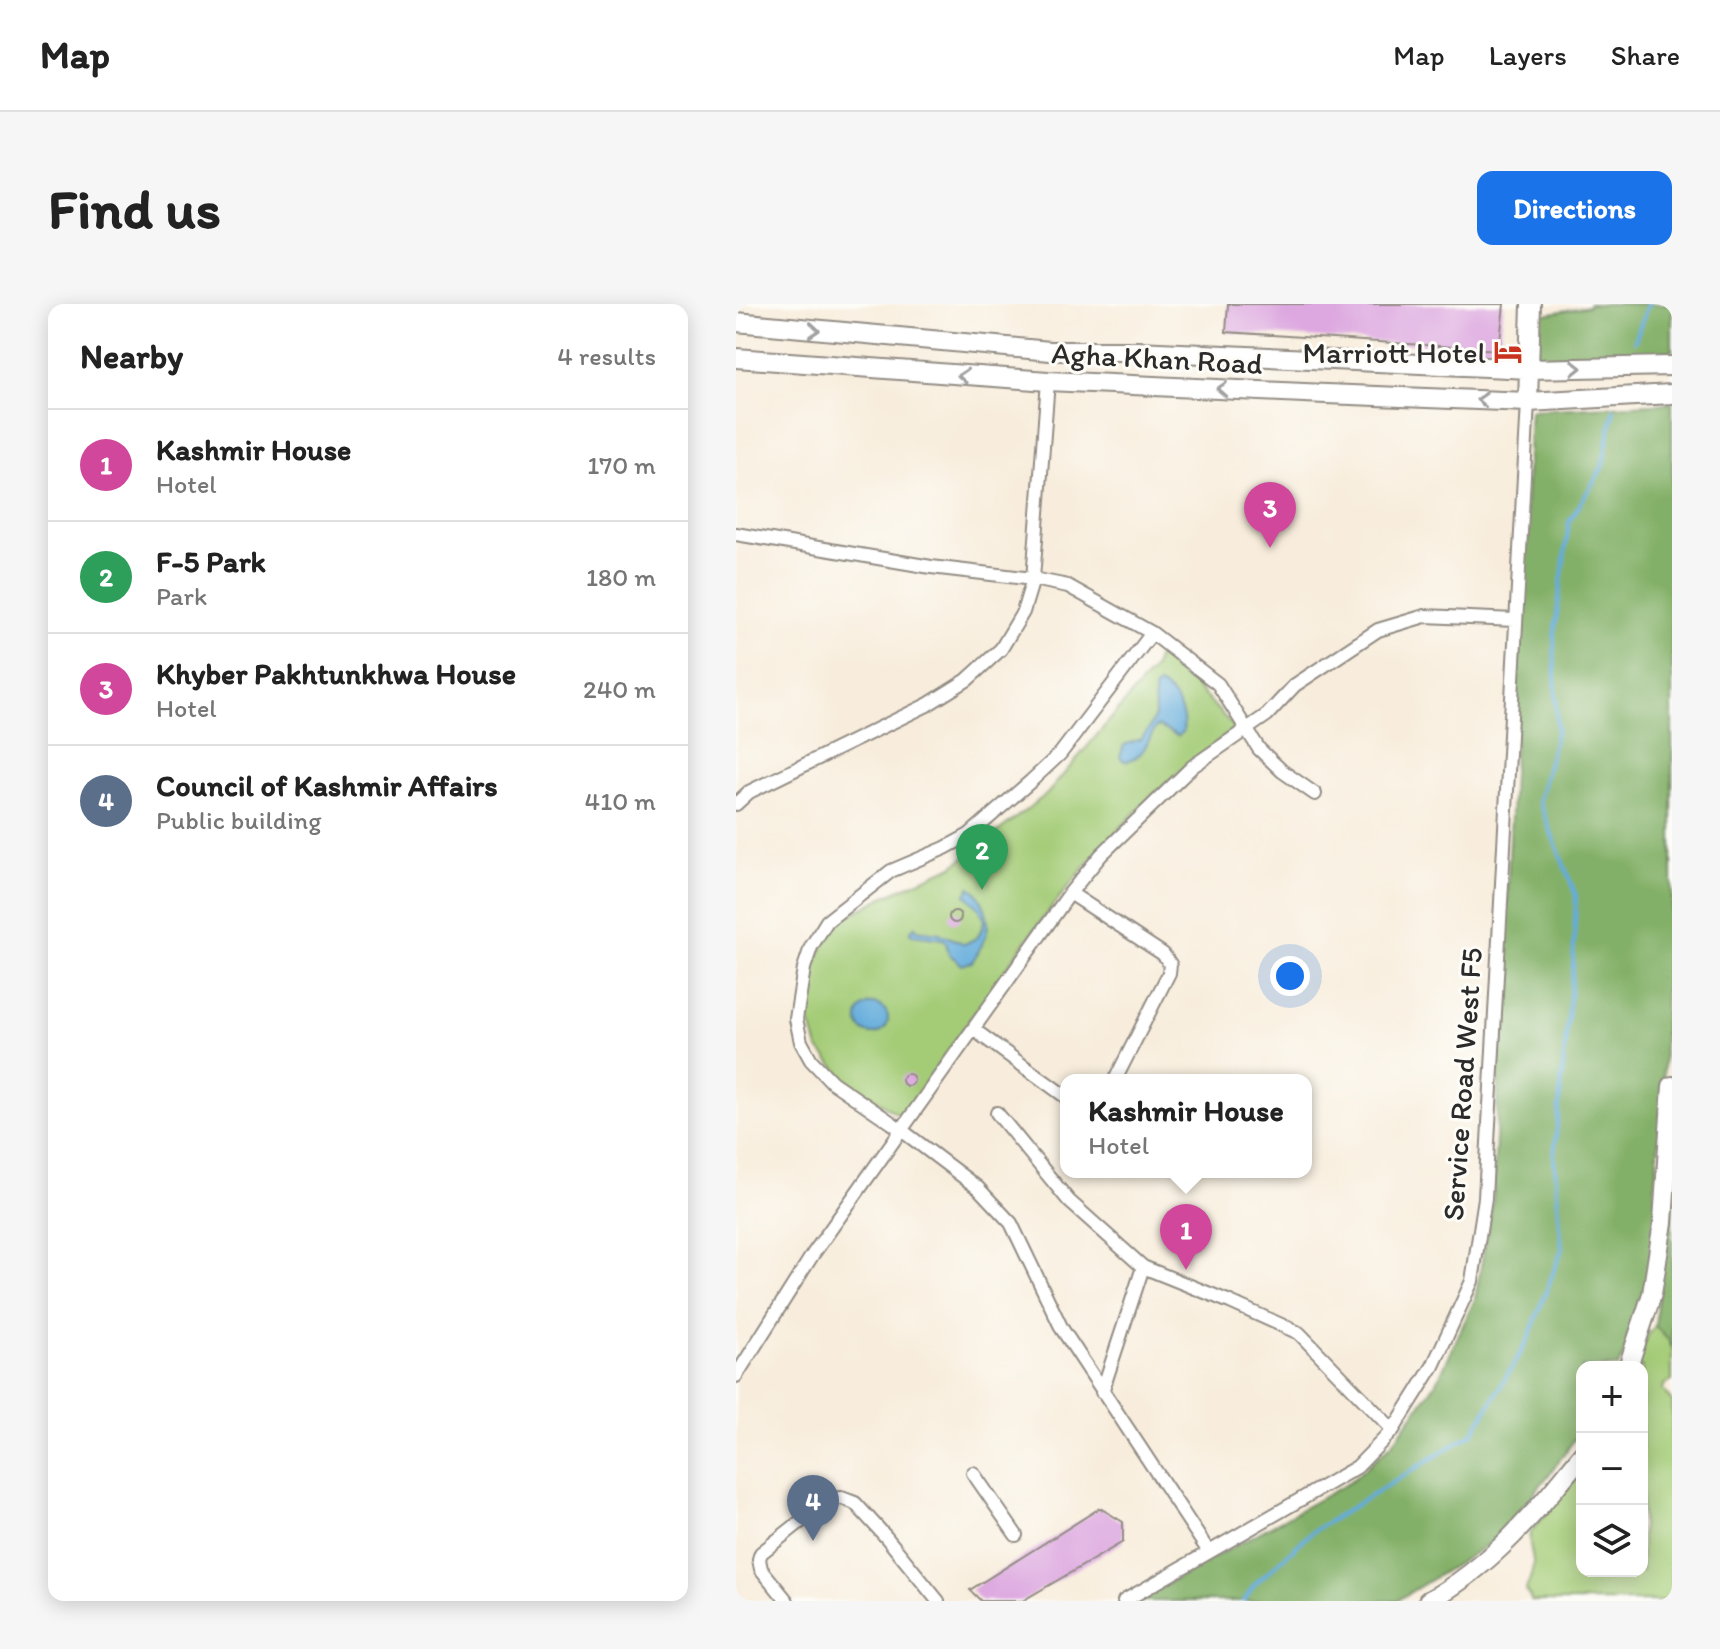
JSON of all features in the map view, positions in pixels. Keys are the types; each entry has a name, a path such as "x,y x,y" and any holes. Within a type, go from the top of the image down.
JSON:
{"street":[{"path":"1528,402 1531,304"},
{"name":"Agha Khan Road","path":"736,322 1050,351 1137,351 1530,369 1672,366"},
{"path":"736,804 749,792 927,705 967,680 1001,649 1023,612 1033,579 1050,351"},
{"name":"Agha Khan Road","path":"736,358 1048,381 1528,402 1672,394"},
{"name":"Service Road West F5","path":"1124,1601 1357,1467 1393,1430 1433,1366 1472,1281 1485,1198 1528,402"},
{"path":"736,534 931,567 1068,586 1152,633 1218,684 1259,749 1282,771 1315,794"},
{"path":"736,1376 813,1254 1070,893 1101,855 1193,766 1267,715 1295,685 1378,630 1425,616 1515,620"},
{"path":"1152,633 1060,754 969,835 891,871 827,921 811,947 798,990 796,1019 801,1042 811,1060 832,1082 978,1188 1011,1223 1062,1329 1209,1552"},
{"path":"1070,893 1163,954 1170,964 1169,973 1118,1074"},
{"path":"973,1029 1060,1093"},
{"path":"1630,1361 1652,1294 1663,1222 1672,1086"},
{"path":"997,1113 1069,1201 1143,1267 1299,1333 1393,1430"},
{"path":"1102,1392 1143,1267"},
{"path":"1428,1601 1498,1550 1538,1511 1576,1463"},
{"path":"973,1473 1016,1535"},
{"path":"787,1601 761,1569 761,1553 829,1499 842,1498 855,1503 938,1601"}],"green space":[{"path":"1589,304 1672,304 1672,351 1533,358 1534,316"},
{"path":"1672,403 1672,902 1666,953 1656,1224 1646,1303 1621,1361 1576,1361 1576,1437 1494,1541 1396,1601 1136,1601 1350,1482 1392,1444 1438,1380 1475,1299 1493,1201 1530,410"},
{"path":"1162,655 1170,655 1177,660 1200,691 1235,728 1150,798 1081,872 988,993 902,1117 845,1079 818,1048 807,1013 808,991 815,964 824,946 841,920 885,896 953,866 1047,794"},
{"path":"1672,1155 1672,1348 1655,1326"},
{"path":"1655,1326 1672,1344 1672,1381 1664,1385 1663,1390 1672,1402 1672,1601 1532,1601 1526,1590 1533,1565 1530,1533 1576,1477 1576,1577 1648,1577 1648,1361 1637,1361"}],"water":[{"path":"1158,685 1170,692 1178,704 1183,718 1183,732 1178,736 1157,726 1137,757 1124,761 1120,757 1124,745 1141,739 1155,716 1154,689"},
{"path":"970,887 986,910 988,925 972,962 962,965 949,954 943,939 912,935 910,932 915,926 917,930 939,933 965,944 978,937 985,920 979,908 966,895"},
{"path":"873,1004 879,1005 887,1013 887,1025 879,1033 873,1034 867,1033 859,1025 858,1019 859,1013 867,1005"}],"building":[{"path":"1228,304 1504,304 1499,350 1226,332"},
{"path":"955,911 961,917 955,923 949,917"},
{"path":"908,1074 914,1080 908,1086 902,1080"},
{"path":"1100,1508 1123,1522 1123,1542 1022,1601 981,1601 970,1590"}],"waterway":[{"path":"1635,341 1648,304"},
{"path":"1244,1601 1254,1585 1312,1532 1473,1433 1528,1340 1562,1249 1554,1156 1573,967 1576,896 1539,801 1557,730 1554,637 1569,522 1602,468 1614,410"}],"place":[{"name":"Marriott Hotel","path":"1508,352"},
{"name":"Khyber Pakhtunkhwa House","path":"1270,548"},
{"name":"F-5 Park","path":"982,890"},
{"name":"Kashmir House","path":"1186,1270"},
{"name":"Council of Kashmir Affairs","path":"813,1541"}]}
